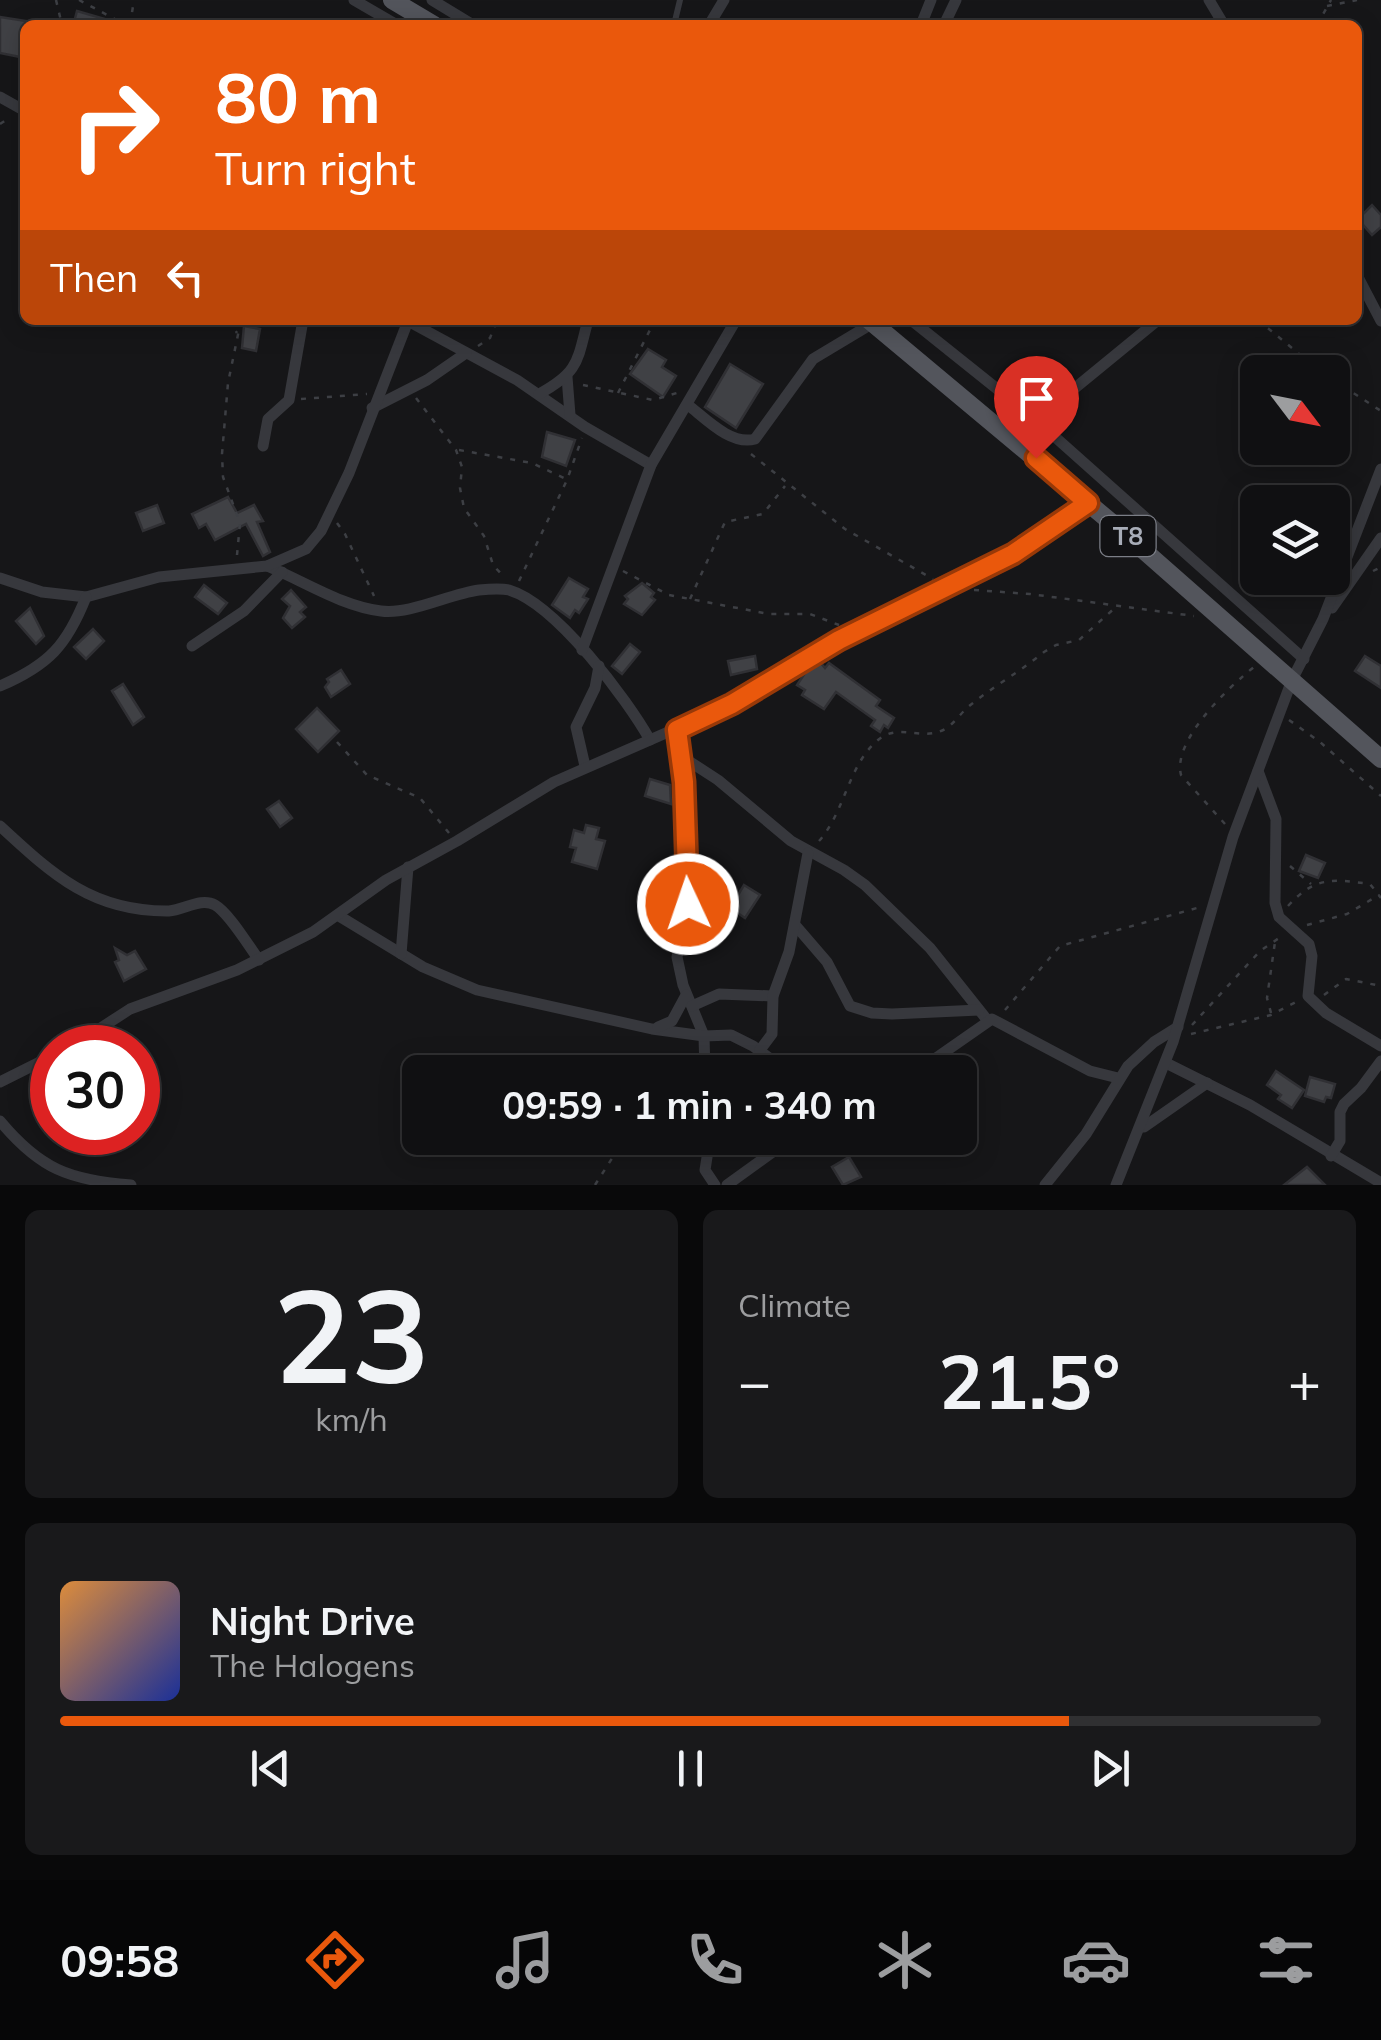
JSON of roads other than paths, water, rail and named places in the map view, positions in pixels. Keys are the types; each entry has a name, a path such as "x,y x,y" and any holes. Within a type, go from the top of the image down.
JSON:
{"main road":[{"path":"392,0 426,20"},
{"name":"T8","path":"876,325 1376,747"}],"street":[{"path":"354,0 388,20"},
{"path":"432,0 464,20"},
{"path":"1362,284 1381,320"},
{"path":"263,446 268,419 289,400 302,325"},
{"path":"0,578 42,592 86,597 159,577 266,566 306,549 321,531 348,474 405,325"},
{"path":"414,325 539,394 650,465"},
{"path":"570,415 568,380 587,325"},
{"path":"582,650 650,465 733,325"},
{"path":"688,404 734,438 754,439 813,359 865,325"},
{"path":"917,325 1036,420 1304,659"},
{"path":"1036,420 1152,325"},
{"path":"372,408 427,380 466,353"},
{"path":"539,394 568,380"},
{"path":"1116,1185 1166,1063 1233,838 1292,680 1323,619 1381,469"},
{"path":"106,1025 130,1010 259,960 339,916 408,867 508,808 586,766 732,704 854,632 1013,554 1088,503"},
{"path":"1323,619 1381,538"},
{"path":"266,566 318,590 381,611 397,611 458,593 515,590 535,604 598,665 634,711 650,740"},
{"path":"192,646 244,611 282,572"},
{"path":"0,686 40,662 69,638 86,597"},
{"path":"586,766 576,727 595,688 598,665"},
{"path":"677,730 690,892 677,957 704,1036 705,1055"},
{"path":"681,756 718,780 808,852 844,870 880,900 930,948 978,1010 1090,1071 1118,1078"},
{"path":"1258,772 1276,819 1275,903 1280,917 1308,944 1312,956 1311,1000 1381,1046"},
{"path":"0,826 56,877 102,900 167,911 207,902 218,906 259,960"},
{"path":"760,1050 772,1034 773,996 796,926 808,852"},
{"path":"400,954 408,867"},
{"path":"339,916 400,954 477,990 652,1029 704,1036 731,1035 766,1055"},
{"path":"796,926 826,962 850,1006 892,1014 978,1010"},
{"path":"652,1029 672,1021 689,1000 719,994 773,996"},
{"path":"944,1055 992,1020"},
{"path":"1045,1185 1105,1108 1118,1078 1137,1056 1178,1027"},
{"path":"1331,1156 1340,1141 1340,1112 1344,1104 1381,1061"},
{"path":"1166,1063 1208,1082 1381,1183"},
{"path":"0,1082 30,1067"},
{"path":"1140,1129 1208,1082"},
{"path":"0,1121 18,1143 50,1168 130,1185"},
{"path":"707,1155 705,1170 714,1185"},
{"path":"727,1185 768,1155"}]}
